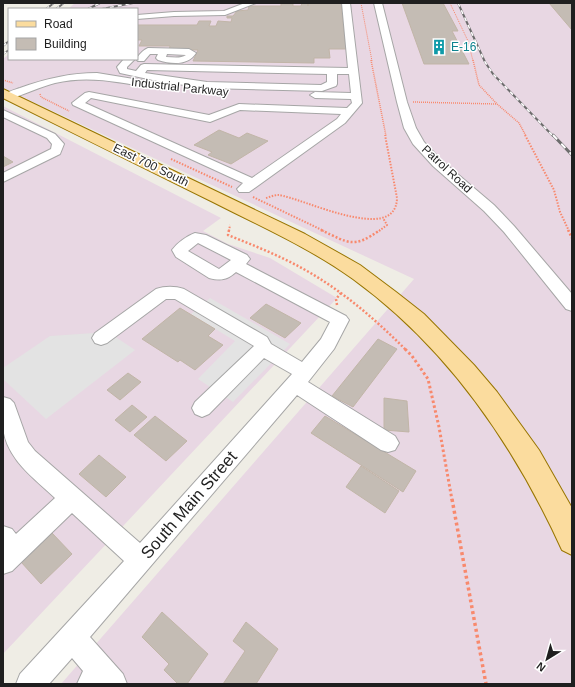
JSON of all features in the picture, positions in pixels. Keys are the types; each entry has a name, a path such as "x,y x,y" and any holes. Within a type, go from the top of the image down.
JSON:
{"main road":[{"name":"East 700 South","path":"5,94 298,238 335,258 382,291 416,319 450,353 483,392 516,439 546,488 572,540"}],"street":[{"path":"138,17 174,14 225,13 252,3"},
{"path":"244,190 342,122 357,103 349,63 346,3"},
{"name":"Patrol Road","path":"378,3 402,102 410,128 420,144 437,163 489,208 509,229 572,305"},
{"path":"138,49 164,51 162,58 171,60 188,59 192,53 189,52"},
{"path":"140,65 148,51"},
{"path":"128,60 122,67 123,71 140,65 332,71 349,63"},
{"path":"320,64 349,63"},
{"path":"140,65 173,83 209,86 322,88 332,84 332,71"},
{"path":"234,86 241,69"},
{"name":"Industrial Parkway","path":"5,94 41,83 61,79 97,76 169,88 211,92 356,96"},
{"path":"253,183 77,103 89,95 210,119 239,107 350,111"},
{"path":"3,113 51,136 58,144 56,151 3,178"},
{"name":"South Main Street","path":"30,684 300,378 328,344 340,320 235,265"},
{"path":"101,338 162,293 178,294 261,342 264,349 300,378 388,443"},
{"path":"202,408 258,353 264,349"},
{"path":"3,405 7,409 19,446 27,458 141,560"},
{"path":"7,550 71,498"},
{"path":"72,638 102,680"}],"path":[{"path":"266,198 276,195 287,197 365,220 383,218 392,213 397,207 397,198 361,3"},
{"path":"450,3 468,41 479,85 497,104 519,123 554,190 560,212 572,238"},
{"path":"402,102 497,104"},
{"path":"278,209 349,243 355,244 367,239 387,225 383,218"},
{"path":"439,427 486,684"}],"shaded area":[{"path":"75,3 572,3 572,684 61,684 414,279 3,88 3,59 8,55 8,60 138,60 138,8 69,8"},
{"path":"3,106 221,218 203,231 228,244 270,258 337,298 3,654"},
{"path":"210,298 290,344 233,402 198,379 235,341 191,314"},
{"path":"108,332 135,350 46,419 3,379 3,368 50,336"}],"building":[{"path":"281,3 293,3 293,6 301,6 302,3 341,3 346,49 329,49 330,58 314,58 314,63 193,61 198,50 169,50 170,46 139,46 142,40 138,40 138,25 197,25 199,21 211,21 209,26 216,26 218,21 231,22 232,18 227,18 227,16 233,16 237,11 248,10 249,6 281,6"},
{"name":"E-16","path":"402,3 443,3 458,31 452,31 469,64 424,64"},
{"path":"549,3 572,3 572,30"},
{"path":"219,130 239,138 247,133 268,141 231,164 208,155 212,152 194,145"},
{"path":"3,156 13,162 3,167"},
{"path":"266,304 301,323 285,338 250,318"},
{"path":"180,308 215,329 208,336 223,345 195,370 180,360 178,362 142,339"},
{"path":"378,339 397,349 353,407 332,396"},
{"path":"128,373 141,382 120,400 107,390"},
{"path":"384,398 407,401 409,432 384,430"},
{"path":"132,405 147,417 130,432 115,420"},
{"path":"155,416 187,441 166,461 134,435"},
{"path":"325,416 416,471 403,492 311,433"},
{"path":"99,455 126,477 106,497 79,474"},
{"path":"361,466 399,491 385,513 346,487"},
{"path":"52,533 72,554 41,584 21,562"},
{"path":"162,612 208,654 187,684 178,684 164,670 169,664 142,637"},
{"path":"246,622 278,649 256,684 223,684 245,651 233,641"}],"railway":[{"path":"47,8 54,3"},
{"path":"57,8 64,3"},
{"path":"90,8 100,3"},
{"path":"107,8 133,3"},
{"path":"458,3 485,62 493,74 553,136"},
{"path":"3,46 8,42"},
{"path":"3,54 8,51"},
{"path":"553,135 572,155"}],"place":[{"name":"E-16","path":"439,47"}]}
